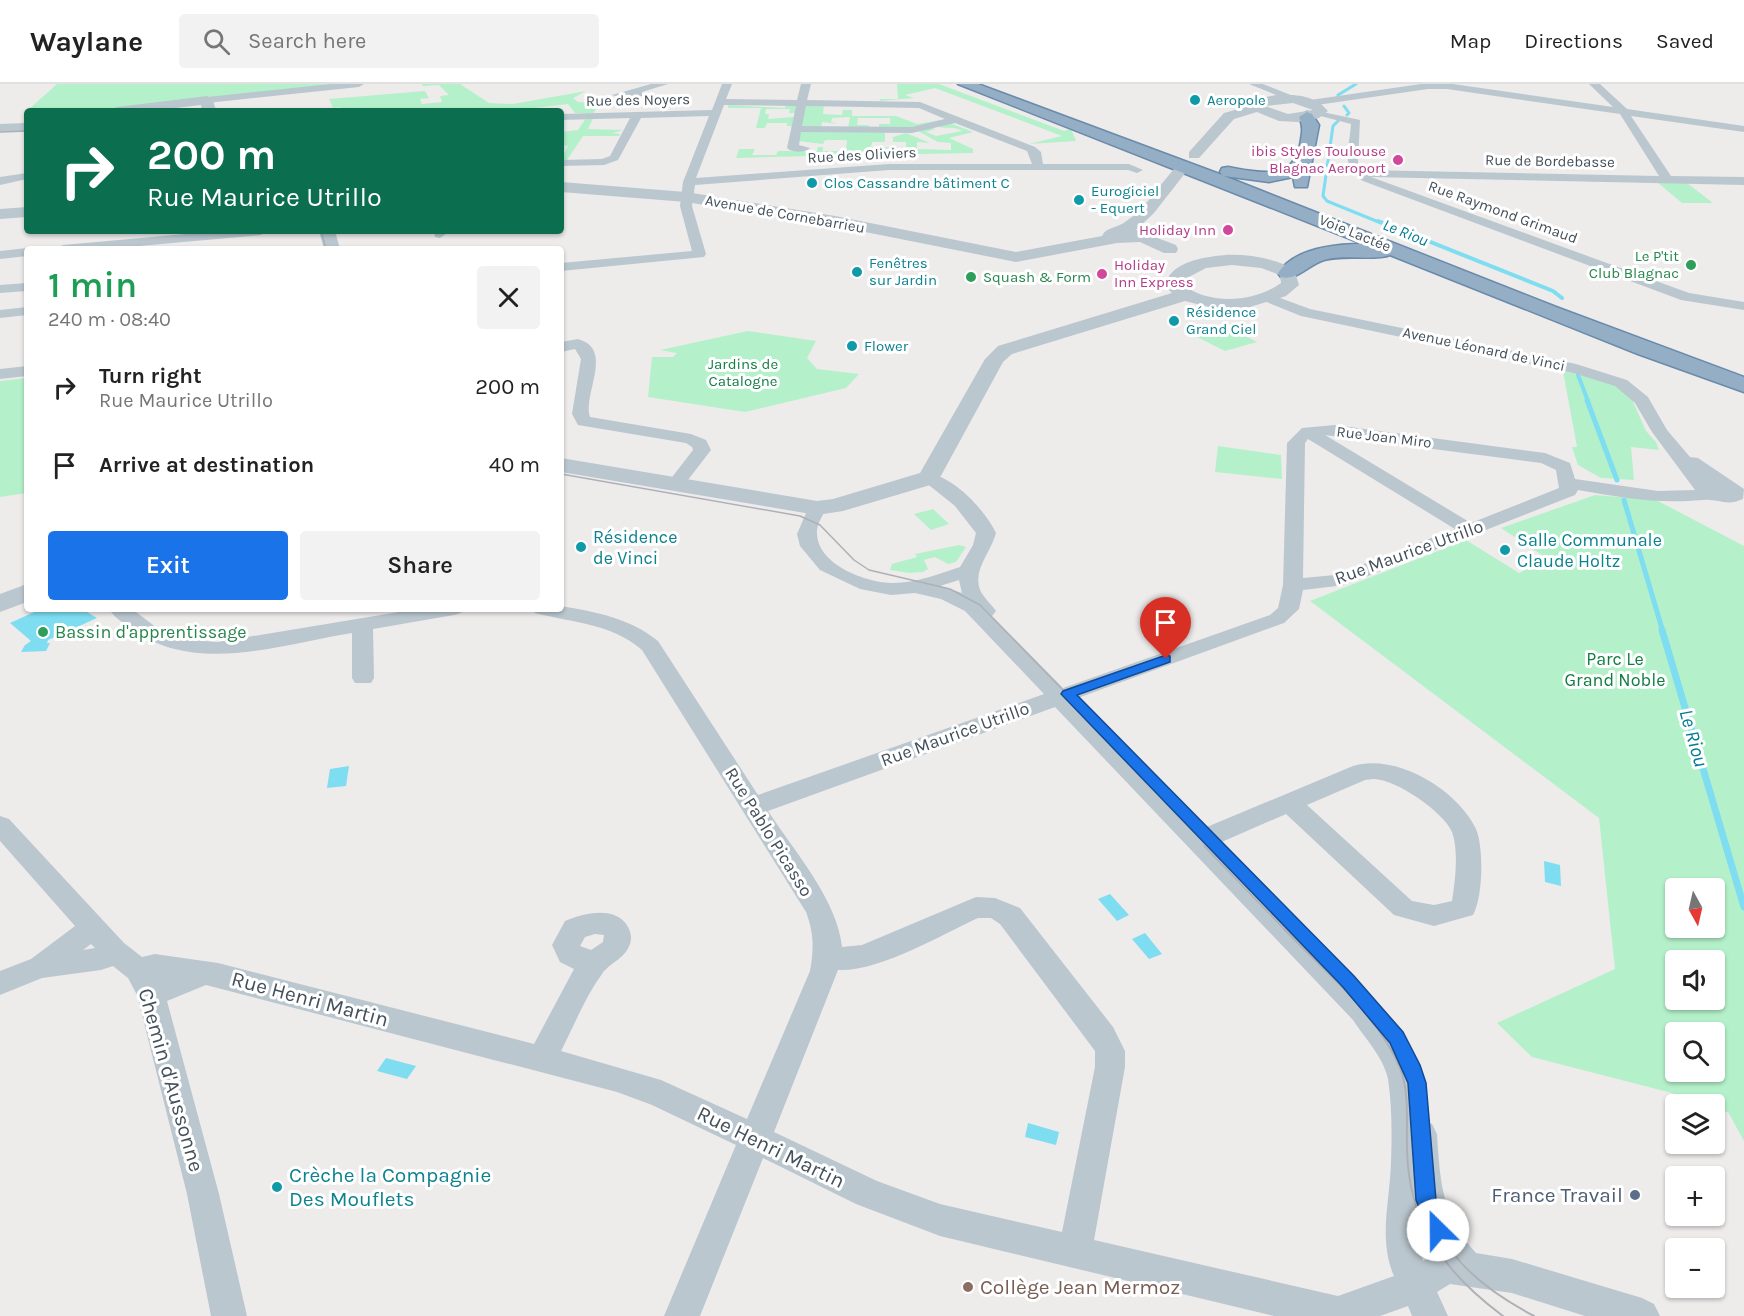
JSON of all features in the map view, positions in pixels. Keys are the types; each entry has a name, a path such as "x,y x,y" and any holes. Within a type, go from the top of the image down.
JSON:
{"highway":[{"name":"Voie Lactée","path":"965,84 1276,202 1537,307 1744,385"},
{"name":"Voie Lactée","path":"981,84 1185,166 1320,211 1617,328 1744,374"},
{"path":"1287,117 1310,112 1300,195 1320,211"},
{"path":"1185,166 1270,176 1293,173 1304,161"},
{"path":"1268,263 1291,260 1335,247 1342,243 1344,238 1342,234 1276,202"},
{"path":"1288,273 1299,263 1342,250 1378,251 1537,307"}],"street":[{"path":"172,108 208,106 359,84"},
{"path":"632,91 663,84"},
{"path":"564,267 699,254 687,189 727,84"},
{"path":"804,148 793,148 806,84"},
{"path":"1254,84 1310,112 1347,118 1357,124 1351,166 1356,173"},
{"path":"1594,84 1623,111 1667,179"},
{"path":"1310,112 1346,100 1428,86 1447,86 1744,129"},
{"path":"1131,230 1228,116 1257,106 1273,95"},
{"name":"Rue des Noyers","path":"564,117 637,115 801,103 911,104 927,107 1031,149 1035,152 1038,167"},
{"path":"1257,106 1269,114"},
{"path":"1226,119 1247,114 1287,117"},
{"path":"564,163 604,162 614,158 637,115"},
{"path":"796,129 912,130 957,119"},
{"path":"0,128 24,127"},
{"path":"0,134 24,133"},
{"name":"Rue des Oliviers","path":"687,189 890,167 1129,166 1137,170"},
{"name":"Rue de Bordebasse","path":"1356,173 1744,181"},
{"name":"Rue Raymond Grimaud","path":"1356,173 1686,297 1744,306"},
{"path":"0,181 24,177"},
{"name":"Avenue de Cornebarrieu","path":"564,187 687,189 835,221 1024,257 1117,238 1131,230"},
{"path":"0,214 24,212"},
{"path":"675,226 692,225"},
{"name":"Avenue de Cornebarrieu","path":"1006,255 1023,254 1104,233 1131,230 1193,258 1221,261"},
{"name":"Avenue de Cornebarrieu","path":"1131,230 1179,260 1187,269"},
{"path":"97,246 232,234"},
{"path":"0,255 24,252"},
{"path":"1221,261 1268,263 1288,273 1290,285 1280,294 1269,298 1233,303 1197,300 1185,295 1176,283 1178,276 1187,269 1221,261"},
{"path":"0,290 24,287"},
{"path":"564,466 817,508 846,503 929,478 999,354 1020,344 1185,295"},
{"name":"Avenue Léonard de Vinci","path":"1269,298 1306,313 1598,374 1621,383 1642,400 1656,426 1670,444 1726,491"},
{"path":"0,314 24,311"},
{"path":"569,346 586,351 589,359 580,414 584,421 691,439 700,444 702,450 675,485"},
{"path":"0,374 24,371"},
{"name":"Rue Joan Miro","path":"1308,432 1335,430 1545,458 1564,467 1567,483"},
{"path":"1293,585 1296,443 1308,432 1470,530"},
{"path":"929,478 946,488 985,529 983,545 968,571 971,592 981,606 1063,695 1203,839 1374,1008 1396,1037 1411,1065 1417,1083 1426,1200 1445,1242 1466,1268"},
{"path":"1567,483 1689,498 1726,491"},
{"name":"Rue Maurice Utrillo","path":"755,806 1277,619 1291,608 1293,585 1338,582 1569,491 1567,483"},
{"path":"817,508 808,526 807,536 812,548 828,566 873,587 890,589 917,587 968,571"},
{"path":"917,587 948,594 972,607 1063,695"},
{"path":"0,604 24,593"},
{"path":"123,612 154,636 176,645 217,649 436,612"},
{"name":"Rue Pablo Picasso","path":"556,612 623,627 639,635 650,645 755,806 818,909 826,928 827,958 756,1141 682,1316"},
{"path":"363,678 369,623"},
{"path":"1203,839 1361,772 1378,770 1394,773 1411,781 1455,818 1464,830 1468,898 1464,908 1445,917 1423,916 1403,908 1290,803"},
{"name":"Chemin d'Aussonne","path":"0,825 145,982 203,1194 229,1316"},
{"path":"1203,839 1362,1011 1393,1055 1403,1078 1405,1095 1407,1161 1402,1243 1404,1259 1423,1301"},
{"path":"827,958 849,959 866,956 976,907 995,908 1010,916 1103,1036 1110,1051 1110,1067 1075,1251"},
{"path":"40,967 93,928"},
{"path":"0,983 40,967 101,959 114,951"},
{"path":"543,1059 595,961"},
{"name":"Rue Henri Martin","path":"145,982 206,973 543,1059 661,1095 868,1193 940,1220 1344,1314"},
{"path":"1344,1314 1423,1301 1446,1266 1512,1276 1642,1316"}],"green space":[{"path":"57,84 339,84 119,108 30,108"},
{"path":"422,84 460,84 489,103 513,104 586,91 573,98 578,102 599,103 593,114 575,113 568,104 534,108 333,108 329,99 425,91 429,98 420,99 422,104 442,102 440,96 449,95 439,85 423,86"},
{"path":"897,84 939,84 1064,131 1071,129 1076,141 1029,144 1062,136 935,88 905,95 914,98 880,101 880,99 898,99"},
{"path":"785,104 796,105 795,113 789,113 790,109 766,109 765,114 769,114 768,119 794,117 792,126 787,126 787,123 767,123 765,128 756,128 761,108 728,108 728,105 785,108"},
{"path":"824,104 823,114 842,115 843,110 852,110 852,116 896,116 917,124 947,119 910,128 879,128 879,124 890,124 890,118 858,118 857,125 869,125 868,128 848,128 850,117 832,118 831,122 839,124 822,122 821,128 801,127 805,105"},
{"path":"586,118 593,118 588,129 623,130 613,133 620,134 619,136 583,136 567,160 564,160 568,146 564,145 564,132 578,130"},
{"path":"950,123 973,132 949,138 973,149 973,153 811,156 808,151 817,151 818,147 823,147 823,151 846,151 847,140 825,140 823,144 799,141 801,131 885,132 885,142 872,142 871,147 906,148 906,142 893,142 893,137 906,133 930,143 917,142 917,149 951,150 951,143 938,142 918,131 930,127 935,129 926,132 936,136 962,131 937,126"},
{"path":"739,149 755,149 752,155 776,155 778,151 805,151 808,156 736,158"},
{"path":"1657,182 1687,183 1713,203 1682,203"},
{"path":"1228,327 1257,342 1225,351 1197,337"},
{"name":"Jardins de Catalogne","path":"748,331 816,341 807,358 817,369 859,374 846,388 745,412 648,397 652,357 673,357 677,353 660,350"},
{"path":"1563,371 1611,382 1630,395 1646,431 1656,442 1659,450 1631,447 1634,480 1601,478 1578,465 1572,447 1577,447"},
{"path":"24,378 24,493 0,497 0,381"},
{"path":"1218,446 1281,455 1282,479 1215,472"},
{"name":"Parc Le Grand Noble","path":"1595,495 1656,500 1744,546 1744,1141 1728,1112 1725,1112 1725,1094 1676,1094 1532,1057 1497,1023 1615,969 1599,818 1310,601 1466,540 1519,573 1548,559 1501,528"},
{"path":"933,509 949,524 931,530 914,514"},
{"path":"959,545 966,547 956,562 948,564 935,557 924,560 928,569 923,572 909,573 890,570 892,564 917,557 915,554"}],"water":[{"name":"Bassin d'apprentissage","path":"34,612 87,612 97,618 48,640 47,643 50,643 46,651 21,652 31,641 10,623"},
{"path":"349,766 346,786 327,788 330,769"},
{"path":"1544,861 1560,865 1561,886 1545,882"},
{"path":"1110,894 1129,915 1117,921 1098,899"},
{"path":"1145,933 1162,954 1149,959 1132,939"},
{"path":"386,1058 416,1066 407,1079 377,1071"},
{"path":"1028,1123 1059,1132 1056,1145 1025,1137"}],"waterway":[{"name":"Le Riou","path":"1338,95 1356,84"},
{"name":"Le Riou","path":"1344,106 1349,113 1347,115"},
{"name":"Le Riou","path":"1339,120 1333,126 1323,196 1327,201 1381,223"},
{"name":"Le Riou","path":"1378,221 1553,291 1562,298"},
{"name":"Le Riou","path":"1578,375 1588,401"},
{"name":"Le Riou","path":"1587,400 1617,480"},
{"name":"Le Riou","path":"1624,500 1663,632"},
{"name":"Le Riou","path":"1662,630 1744,907"}],"tram line":[{"path":"0,132 24,131"},
{"path":"322,234 325,246"},
{"path":"564,475 800,516 820,525 854,560 869,570 950,589 980,605 1297,930"},
{"path":"1204,846 1285,930"},
{"path":"1284,929 1364,1011 1390,1048 1400,1068 1405,1088 1409,1177 1423,1224 1434,1245 1448,1264 1482,1300 1503,1316"},
{"path":"1295,929 1375,1009 1401,1045 1417,1087 1425,1186 1440,1234 1453,1254 1469,1271 1488,1287 1534,1316"}],"place":[{"name":"Aeropole","path":"1195,100"},
{"name":"ibis Styles Toulouse Blagnac Aeroport","path":"1398,160"},
{"name":"Clos Cassandre bâtiment C","path":"812,183"},
{"name":"Eurogiciel - Equert","path":"1079,200"},
{"name":"Holiday Inn","path":"1228,230"},
{"name":"Le P'tit Club Blagnac","path":"1691,265"},
{"name":"Fenêtres sur Jardin","path":"857,272"},
{"name":"Holiday Inn Express","path":"1102,274"},
{"name":"Squash & Form","path":"971,277"},
{"name":"Résidence Grand Ciel","path":"1174,321"},
{"name":"Flower","path":"852,346"},
{"name":"Résidence de Vinci","path":"581,547"},
{"name":"Salle Communale Claude Holtz","path":"1505,550"},
{"name":"Bassin d'apprentissage","path":"43,632"},
{"name":"Crèche la Compagnie Des Mouflets","path":"277,1187"},
{"name":"France Travail","path":"1635,1195"},
{"name":"Collège Jean Mermoz","path":"968,1287"}],"route":[{"path":"1166,659 1067,694 1374,1008 1396,1037 1406,1054 1417,1083 1426,1200 1438,1230"}]}
